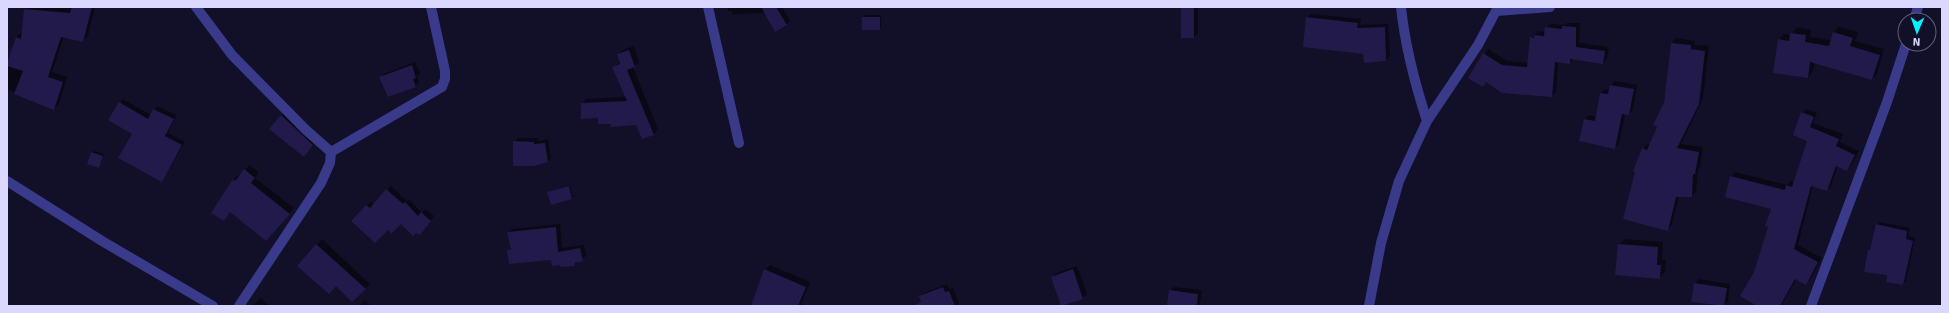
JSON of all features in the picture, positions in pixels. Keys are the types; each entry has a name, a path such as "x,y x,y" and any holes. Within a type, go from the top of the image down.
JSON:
{"street":[{"path":"196,7 232,55 306,130 331,152"},
{"path":"331,152 442,87 446,71 431,7"},
{"path":"708,7 739,143"},
{"path":"1401,7 1404,33 1418,93 1427,122"},
{"path":"1369,306 1381,243 1399,181 1427,122 1478,45 1498,9 1550,7"},
{"path":"1811,306 1887,102 1903,52"},
{"path":"239,306 321,183 330,163 331,152"},
{"path":"7,181 102,241 213,306"}],"building":[{"path":"72,7 92,7 83,42 61,37 48,77 63,82 54,110 14,94 23,71 7,66 7,63 16,37 21,39 24,9 70,13"},
{"path":"761,7 776,7 787,25 775,32"},
{"path":"1181,8 1194,8 1194,38 1181,38"},
{"path":"862,17 880,17 880,30 862,30"},
{"path":"1306,17 1358,23 1357,28 1385,27 1386,61 1364,63 1363,54 1303,47"},
{"path":"1562,26 1576,27 1576,47 1605,51 1603,64 1570,59 1570,64 1555,62 1552,97 1502,93 1486,82 1483,87 1468,78 1483,53 1502,65 1527,67 1530,37 1534,38 1534,35 1544,36 1545,27 1562,29"},
{"path":"1833,32 1853,38 1850,46 1880,55 1872,80 1810,62 1808,78 1773,73 1778,39 1789,41 1790,33 1806,35 1805,42 1829,46"},
{"path":"1671,43 1691,45 1691,49 1705,51 1699,104 1677,148 1699,152 1695,174 1693,174 1692,197 1676,197 1668,231 1623,219 1635,172 1633,171 1642,148 1647,150 1657,127 1653,125 1664,103"},
{"path":"629,50 635,67 627,70 654,135 642,139 636,125 611,127 611,124 598,124 598,118 581,119 581,103 627,101 612,67 620,64 617,54"},
{"path":"412,65 416,78 413,79 416,87 388,97 379,77"},
{"path":"1610,85 1634,89 1629,115 1622,114 1615,149 1579,141 1584,119 1595,121 1600,93 1608,94"},
{"path":"119,102 148,119 153,109 174,119 165,136 182,145 162,182 118,158 132,134 108,120"},
{"path":"1801,112 1814,117 1810,127 1839,139 1836,146 1855,155 1847,171 1836,166 1827,191 1811,186 1794,249 1818,262 1806,285 1795,279 1780,306 1757,306 1740,296 1754,272 1768,227 1765,226 1771,209 1725,197 1730,176 1785,190 1786,185 1792,187 1807,141 1793,135"},
{"path":"281,115 313,145 304,157 269,129"},
{"path":"513,141 534,142 534,144 545,143 548,162 534,166 513,166"},
{"path":"91,152 103,156 99,168 87,164"},
{"path":"244,169 255,178 251,183 290,214 266,241 230,212 224,221 211,213 233,179 235,181"},
{"path":"569,186 572,199 551,205 547,192"},
{"path":"386,189 403,204 405,202 418,216 421,212 431,221 420,235 416,233 413,236 401,224 391,234 388,230 375,243 351,221 366,205 370,208"},
{"path":"1876,224 1907,231 1906,239 1913,241 1903,285 1886,282 1887,275 1864,272 1868,250 1870,250"},
{"path":"556,227 558,252 580,248 583,261 575,263 575,266 560,267 560,265 552,266 551,260 509,264 507,250 511,249 507,232"},
{"path":"316,244 366,289 352,302 336,286 329,294 297,266"},
{"path":"1618,244 1658,247 1657,265 1661,265 1660,279 1615,275"},
{"path":"764,269 806,287 798,306 751,306"},
{"path":"1073,269 1083,299 1061,306 1051,277"},
{"path":"1694,283 1727,288 1724,306 1691,302"},
{"path":"943,287 945,292 949,291 955,306 913,306 921,302 919,296"},
{"path":"1169,290 1198,294 1197,306 1167,305"}]}
